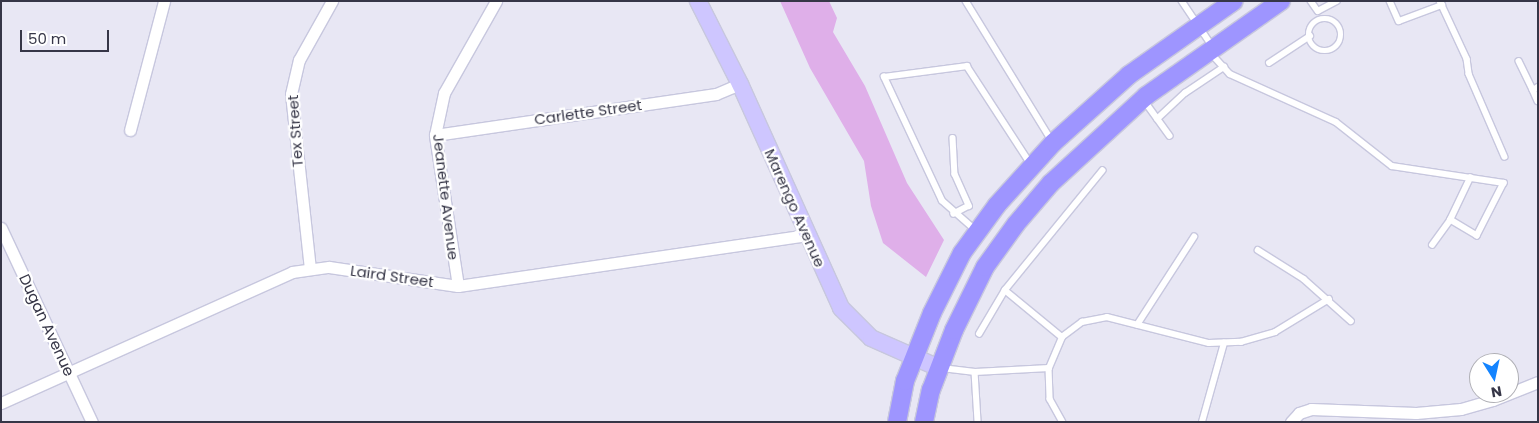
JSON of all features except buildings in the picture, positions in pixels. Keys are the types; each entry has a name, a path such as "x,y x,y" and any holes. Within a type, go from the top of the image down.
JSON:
{"main road":[{"path":"897,422 905,381 915,357 962,253 978,232 1053,143 1130,75 1199,24 1234,1"},
{"path":"924,422 940,368 984,267 1051,183 1142,99 1211,48 1281,1"},
{"path":"978,232 1000,246"}],"street":[{"path":"130,130 164,1"},
{"name":"Tex Street","path":"310,269 291,94 299,60 332,1"},
{"name":"Jeanette Avenue","path":"458,286 435,135 444,93 496,1"},
{"name":"Marengo Avenue","path":"698,1 740,84 835,299 847,317 871,338 940,368"},
{"name":"Carlette Street","path":"435,135 716,94 740,84"},
{"name":"Dugan Avenue","path":"1,228 92,422"},
{"name":"Laird Street","path":"1,403 292,272 329,267 458,286 807,235"},
{"path":"1291,422 1299,413 1311,409 1377,410 1416,413 1461,409 1493,400 1538,382"},
{"path":"1376,422 1377,410"}],"lane":[{"path":"966,1 1053,143"},
{"path":"1182,1 1199,24 1211,48 1230,74 1336,122 1392,166 1504,183 1477,236 1450,220"},
{"path":"1311,1 1318,11 1321,20"},
{"path":"1318,11 1337,1"},
{"path":"1390,1 1399,21 1441,3 1467,59 1469,74 1505,157"},
{"path":"1321,20 1331,20 1339,26 1339,43 1332,49 1322,50 1313,45 1310,36 1312,26 1321,20"},
{"path":"1269,63 1310,36"},
{"path":"1520,61 1535,89 1538,101"},
{"path":"978,232 954,214 942,201 884,77 966,66 1032,166"},
{"path":"1157,119 1185,93 1224,67"},
{"path":"1142,99 1170,136"},
{"path":"953,138 955,174 969,206 954,214"},
{"path":"979,334 1005,290 1102,171"},
{"path":"1432,245 1450,220 1470,178"},
{"path":"1137,325 1194,237"},
{"path":"1258,250 1304,279 1329,299 1351,321"},
{"path":"1005,290 1062,337"},
{"path":"1064,422 1050,399 1049,368 1062,337 1082,322 1107,317 1209,343 1241,342 1275,332 1329,299"},
{"path":"1202,422 1224,343"},
{"path":"940,368 975,372 1049,368"},
{"path":"975,372 978,421"}],"shaded area":[{"path":"780,1 829,1 837,18 833,32 865,86 907,183 944,240 926,277 883,243 871,206 864,161 810,68"}]}
